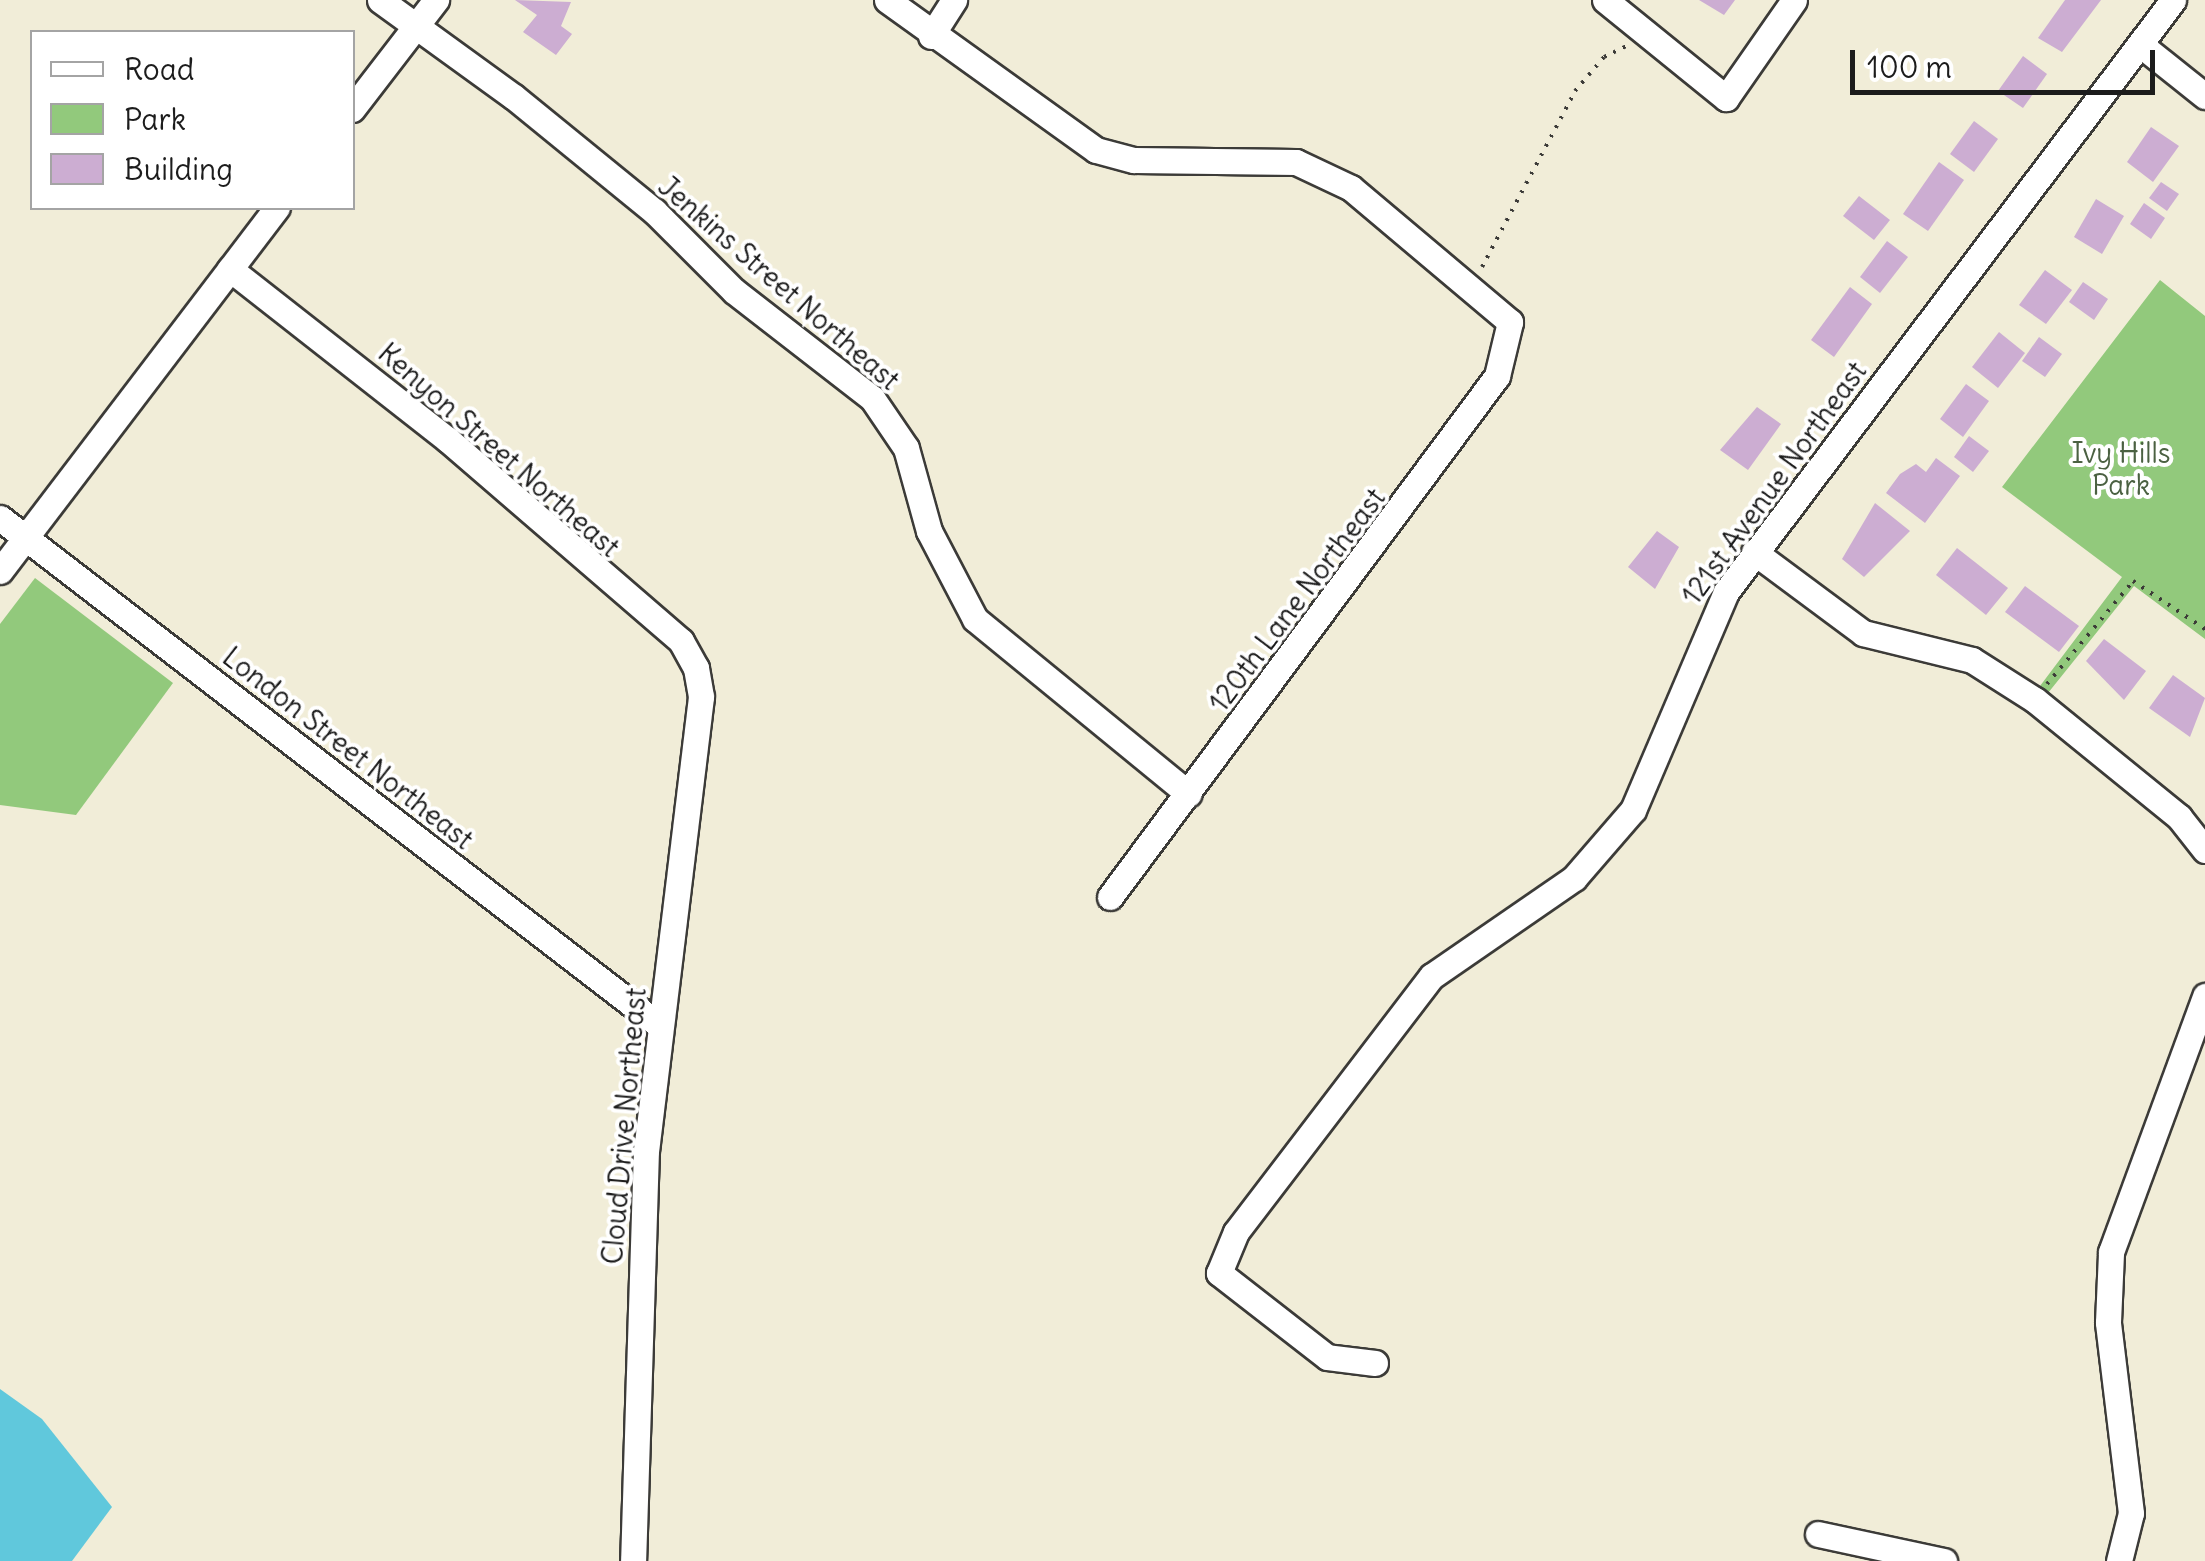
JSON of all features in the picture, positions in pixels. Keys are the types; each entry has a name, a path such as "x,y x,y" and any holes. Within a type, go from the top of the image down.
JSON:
{"street":[{"name":"Jenkins Street Northeast","path":"380,0 417,24 872,398 906,448 929,530 976,618 1188,794"},
{"path":"355,104 436,0"},
{"path":"887,0 931,36 1096,150 1134,160 1296,162 1351,188 1472,284"},
{"path":"931,36 954,0"},
{"path":"1605,0 1726,98 1794,0"},
{"name":"121st Avenue Northeast","path":"1374,1363 1327,1357 1220,1273 1236,1232 1406,1003 1461,954 1574,878 1632,810 1668,744 1708,623 1754,552 2174,0"},
{"path":"2141,45 2205,96"},
{"path":"0,571 275,210"},
{"name":"Kenyon Street Northeast","path":"230,269 447,439 680,641 701,697"},
{"name":"120th Lane Northeast","path":"1110,897 1498,376 1509,326 1472,284"},
{"name":"London Street Northeast","path":"0,518 659,1025"},
{"path":"1754,552 1863,633 1972,660 2035,700 2179,817 2205,850"},
{"name":"Cloud Drive Northeast","path":"633,1561 646,1150 701,697"},
{"path":"2119,1561 2132,1513 2108,1322 2111,1252 2194,1064 2205,996"},
{"path":"1818,1534 1944,1561"}],"path":[{"path":"1472,284 1575,91 1644,30"},
{"path":"2035,700 2132,581 2205,630"}],"green space":[{"name":"Ivy Hills Park","path":"2160,280 2205,316 2205,639 2134,586 2048,693 2040,686 2122,577 2002,487"},
{"path":"35,578 173,683 76,815 0,805 0,624"}],"water":[{"path":"0,1389 42,1419 112,1507 72,1561 0,1561"}],"building":[{"path":"515,0 571,2 561,26 572,34 556,55 523,32 537,15"},
{"path":"1699,0 1735,0 1724,15"},
{"path":"2065,0 2101,0 2062,52 2038,38"},
{"path":"2023,56 2047,74 2023,108 1998,91"},
{"path":"1974,121 1998,139 1974,172 1950,154"},
{"path":"2151,127 2179,146 2153,182 2127,162"},
{"path":"1939,162 1964,180 1928,231 1903,214"},
{"path":"2161,182 2179,194 2167,211 2149,198"},
{"path":"1859,196 1890,220 1874,240 1843,216"},
{"path":"2096,199 2124,216 2102,254 2074,237"},
{"path":"2144,203 2165,218 2151,239 2130,224"},
{"path":"1887,241 1908,257 1880,293 1860,277"},
{"path":"2045,270 2072,290 2046,324 2019,305"},
{"path":"2083,282 2108,299 2094,320 2069,302"},
{"path":"1850,287 1872,304 1834,357 1811,340"},
{"path":"1999,332 2025,353 1998,388 1972,367"},
{"path":"2039,337 2062,354 2045,377 2022,361"},
{"path":"1966,384 1989,401 1963,437 1940,419"},
{"path":"1757,407 1781,424 1748,470 1720,450"},
{"path":"1969,436 1989,451 1973,472 1954,457"},
{"path":"1936,458 1960,476 1925,523 1886,493 1900,474 1916,464 1926,472"},
{"path":"1875,503 1910,531 1864,577 1842,559"},
{"path":"1657,531 1679,547 1655,589 1628,567"},
{"path":"1957,548 2008,588 1986,615 1936,575"},
{"path":"2025,586 2079,626 2059,652 2005,612"},
{"path":"2104,639 2146,671 2124,700 2086,661"},
{"path":"2173,675 2205,698 2190,737 2149,708"}]}
